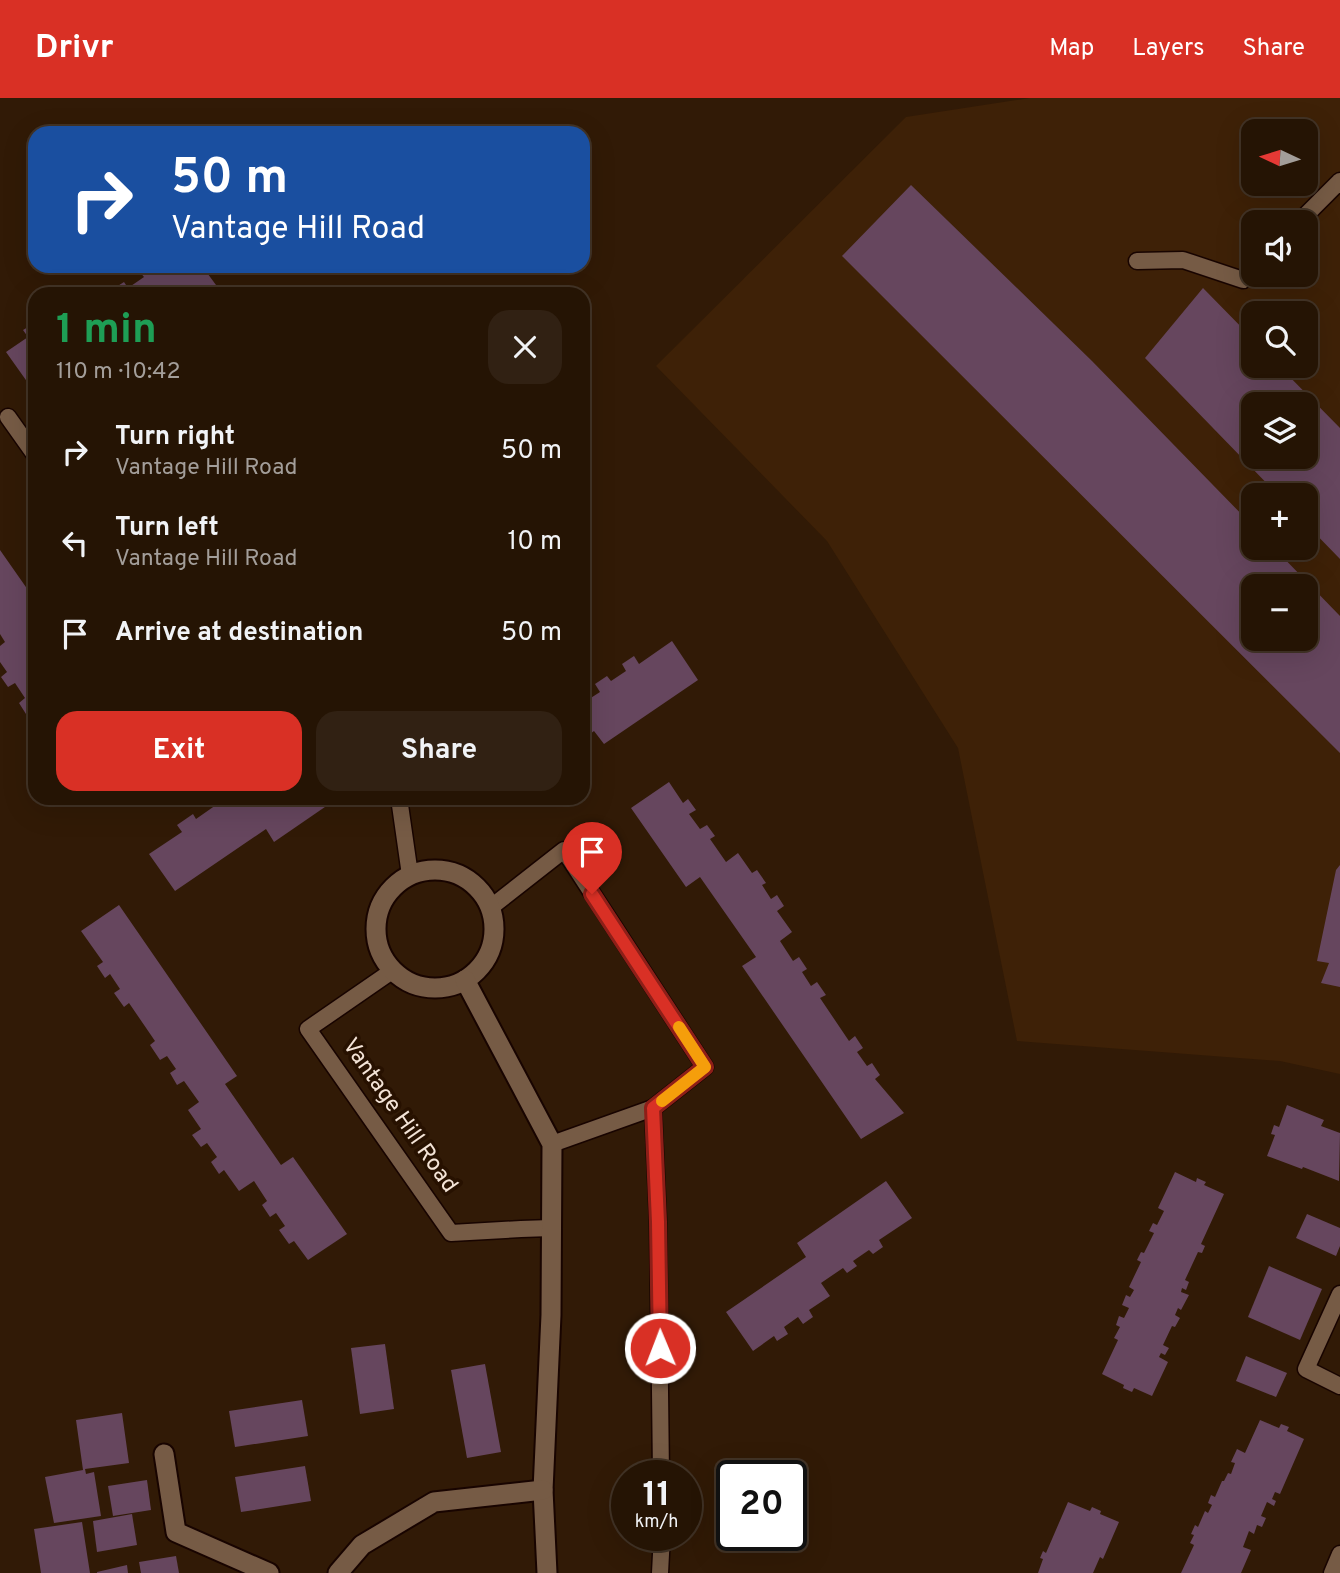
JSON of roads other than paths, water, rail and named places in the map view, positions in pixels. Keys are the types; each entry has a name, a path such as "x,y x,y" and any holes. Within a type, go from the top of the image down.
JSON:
{"street":[{"path":"432,870 457,874 480,890 490,908 494,925 492,945 481,966 465,980 444,988 423,988 409,983 392,971 383,958 376,939 380,906 393,887 410,875 432,870"},
{"path":"465,980 552,1144 551,1315 543,1490 547,1573"},
{"path":"164,1454 176,1532 269,1573"},
{"path":"338,1573 362,1545 434,1502 543,1490"}],"lane":[{"path":"1311,210 1340,181"},
{"path":"1137,261 1183,260 1241,279"},
{"path":"8,417 28,444"},
{"path":"400,805 410,875"},
{"path":"490,908 564,850 705,1067 653,1108 552,1144"},
{"name":"Vantage Hill Road","path":"392,971 308,1029 451,1233 551,1228"},
{"path":"653,1108 658,1222 661,1460"},
{"path":"1340,1294 1306,1369 1340,1386"},
{"path":"660,1573 661,1551"},
{"path":"1332,1573 1340,1554"}]}
